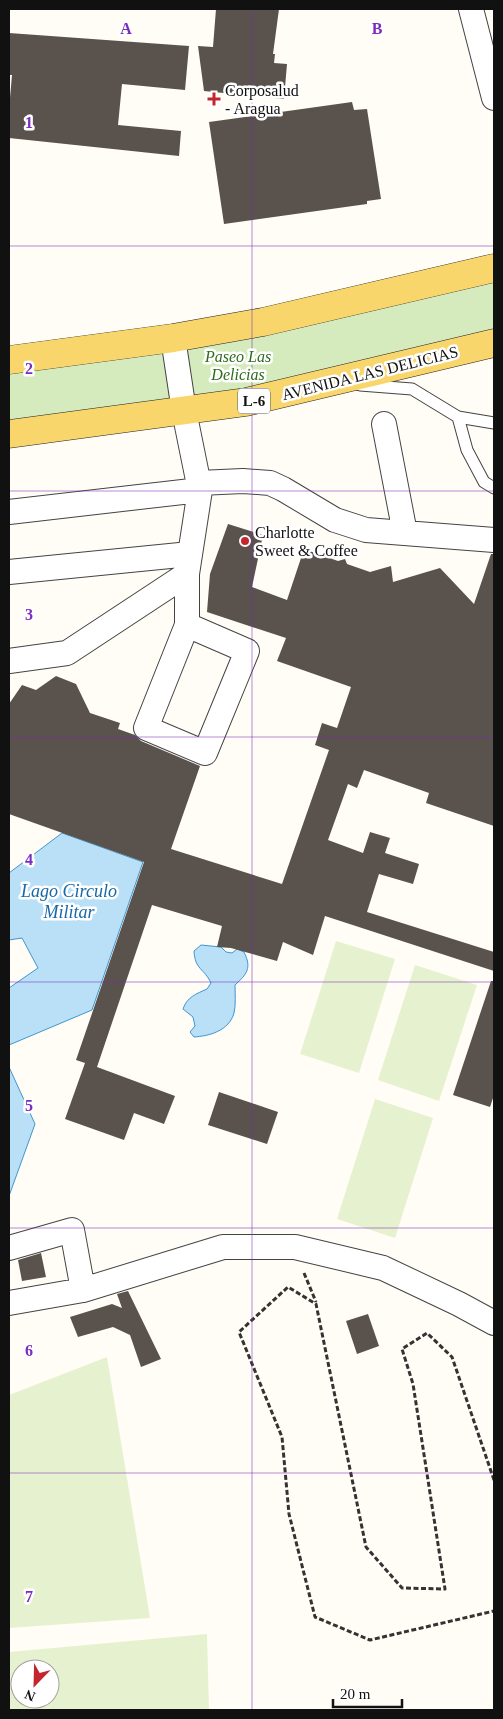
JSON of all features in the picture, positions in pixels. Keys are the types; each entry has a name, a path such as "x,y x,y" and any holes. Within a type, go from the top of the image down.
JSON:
{"main road":[{"path":"9,360 173,338 263,322 494,268"},
{"name":"AVENIDA LAS DELICIAS","path":"9,434 246,402 494,343"}],"street":[{"path":"471,9 494,98"},
{"path":"173,338 184,411 200,486 188,564 187,626 146,728 205,753 247,651 187,626"},
{"path":"384,424 405,533"},
{"path":"9,512 243,481 270,483 335,520 366,530 494,540"},
{"path":"9,572 188,564"},
{"path":"9,661 67,653 188,564"},
{"path":"9,1248 72,1230 83,1290"},
{"path":"9,1303 83,1290 223,1247 294,1247 383,1268 494,1323"}],"lane":[{"path":"331,382 412,389 458,418 494,423"},
{"path":"458,418 467,450 484,482 494,488"}],"path":[{"path":"494,1480 452,1357 426,1333 402,1349 414,1384 445,1589 402,1588 366,1547 316,1304 288,1288 238,1332 282,1437 288,1514 315,1616 370,1640 494,1611"}],"green space":[{"name":"Paseo Las Delicias","path":"494,268 494,343 9,434 9,360"},
{"path":"336,941 395,959 359,1073 300,1054"},
{"path":"415,965 477,985 439,1101 378,1080"},
{"path":"375,1099 433,1118 395,1238 337,1219"},
{"path":"107,1357 150,1618 9,1628 9,1395"},
{"path":"207,1634 209,1710 9,1710 9,1652"}],"water":[{"name":"Lago Circulo Militar","path":"62,833 143,862 92,1010 9,1045 9,988 38,968 22,938 9,940 9,873"},
{"path":"201,945 221,947 226,952 232,953 237,949 244,952 248,967 243,977 235,985 235,1010 228,1024 212,1034 194,1037 190,1032 195,1026 193,1017 183,1009 189,999 207,989 211,983 196,962 194,951"},
{"path":"9,1067 35,1124 9,1196"}],"building":[{"path":"216,9 279,9 273,54 275,54 274,63 287,64 284,99 204,91 198,46 213,47"},
{"path":"9,33 189,46 185,90 122,84 118,125 181,131 179,156 9,138 12,75 9,75"},
{"path":"352,102 354,110 367,109 381,199 367,201 367,204 224,224 209,122"},
{"path":"228,524 263,535 252,587 287,600 304,549 338,561 345,559 347,564 370,572 391,566 393,582 440,568 474,604 491,554 494,554 494,826 426,803 429,793 364,770 357,788 348,784 328,840 363,853 370,832 390,838 385,853 419,864 413,884 379,874 367,912 494,952 494,971 325,916 313,955 283,942 277,961 231,948 217,947 222,926 152,905 97,1067 175,1096 164,1124 134,1113 124,1140 65,1119 85,1063 76,1060 144,862 9,814 9,704 22,685 36,690 56,676 76,684 90,713 120,723 118,729 135,735 141,741 200,766 171,849 282,884 329,750 315,745 322,723 337,728 351,687 277,661 286,638 207,612 210,574"},
{"path":"491,981 494,981 494,1095 490,1107 453,1095"},
{"path":"219,1092 278,1112 267,1144 208,1125"},
{"path":"41,1253 46,1277 22,1281 18,1260"},
{"path":"128,1291 161,1359 141,1367 130,1335 113,1327 78,1337 70,1317 112,1304 122,1308 117,1294"},
{"path":"368,1314 379,1346 357,1354 346,1321"}],"place":[{"name":"Corposalud - Aragua","path":"214,99"},
{"name":"Charlotte Sweet & Coffee","path":"245,541"}]}
